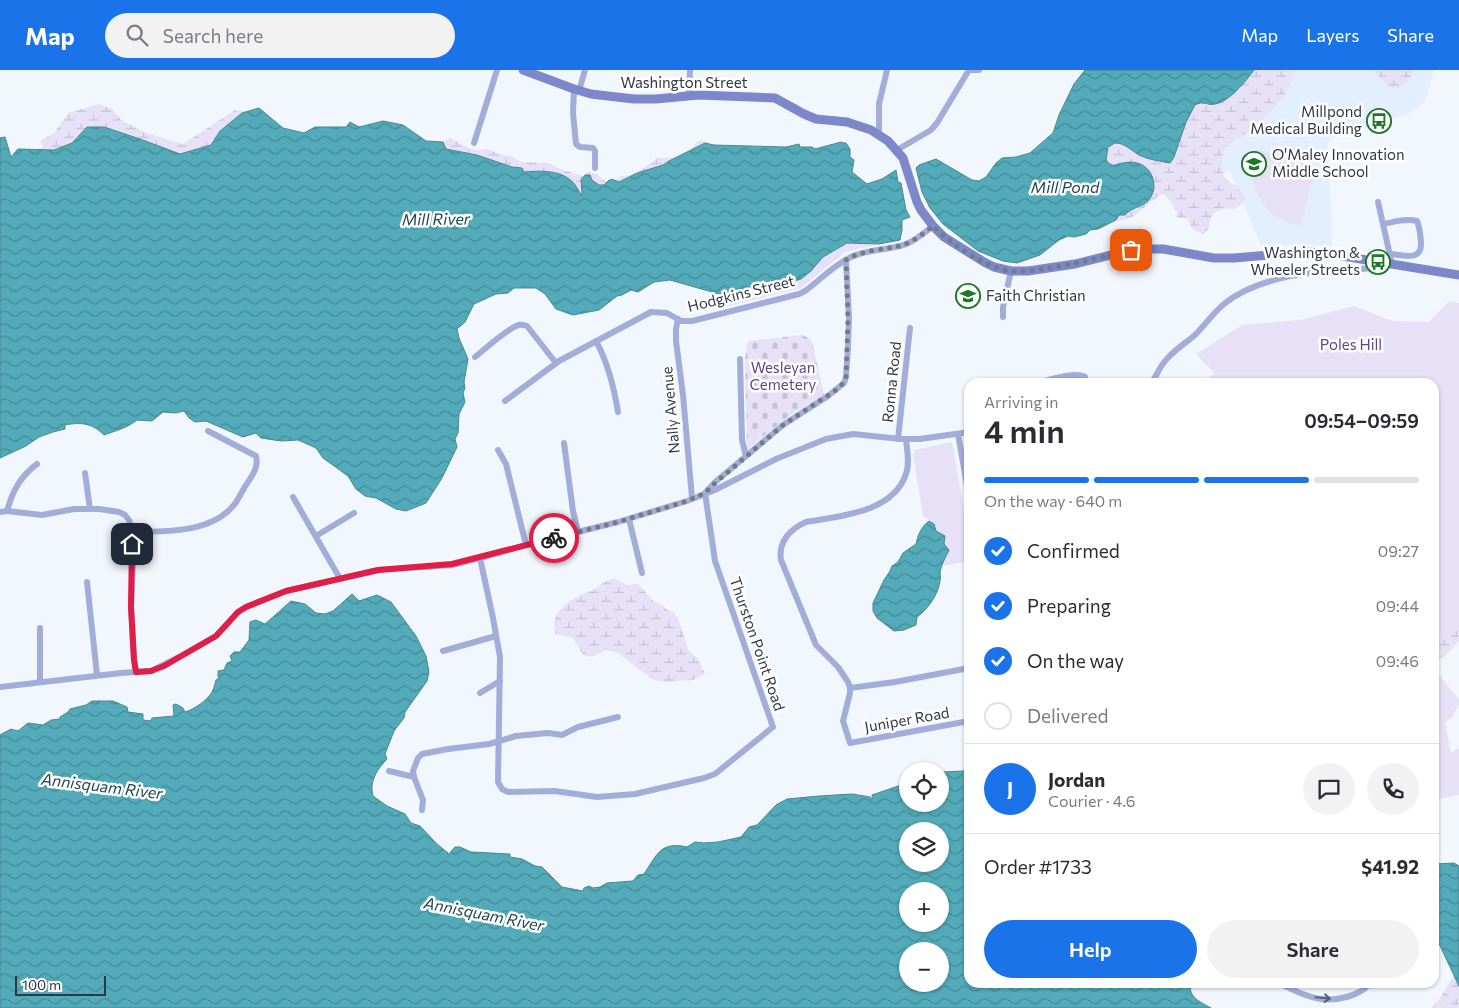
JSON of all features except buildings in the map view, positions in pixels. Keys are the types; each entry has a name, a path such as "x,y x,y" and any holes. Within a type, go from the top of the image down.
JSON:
{"main road":[{"name":"Washington Street","path":"523,70 591,94 634,99 656,99 689,95 775,98 816,119 847,122 870,130 888,142 903,158 921,210 933,226 944,237 984,262 994,267 1011,271 1059,267 1131,250 1153,248 1214,258 1306,252 1459,275"}],"street":[{"path":"474,143 497,70"},
{"path":"585,70 577,90 573,113 576,144 580,147 593,148 595,151 595,168"},
{"path":"689,95 690,70"},
{"path":"879,135 880,104 887,70"},
{"path":"897,150 931,130 971,70 978,70"},
{"path":"1154,378 1166,359 1192,338 1225,303 1247,290 1294,275 1336,270 1377,269 1392,264 1378,202"},
{"path":"1383,224 1413,220 1417,221 1420,230 1420,253 1416,255 1390,254"},
{"name":"Hodgkins Street","path":"505,401 556,362 651,312 667,313 681,321 692,321 799,294 805,292 852,256 901,246 922,235 933,226"},
{"path":"705,493 783,425 828,396 844,382 846,377 848,328 846,260"},
{"path":"1004,317 1003,307 1011,271"},
{"name":"Nally Avenue","path":"678,319 676,341 692,498"},
{"path":"475,357 511,329 518,325 524,325 528,326 556,362"},
{"name":"Ronna Road","path":"898,439 910,328"},
{"path":"596,340 610,374 618,412"},
{"path":"740,359 742,440 746,456"},
{"path":"1056,378 1080,374 1085,378"},
{"path":"132,532 192,528 215,520 234,505 254,472 256,456 208,431"},
{"path":"0,686 151,671 164,666 216,636 238,612 246,607 286,591 378,570 452,564 629,519 719,488 781,456 826,439 853,434 898,439 928,439 964,433"},
{"path":"958,434 964,468"},
{"path":"906,439 908,459 906,474 901,484 887,498 870,508 800,525 783,540 780,554 783,567 813,640 820,650 838,667 850,688 895,682 964,669"},
{"path":"564,443 572,504 578,532"},
{"path":"498,450 506,464 526,545"},
{"path":"37,464 28,471 12,493 4,511 42,515 74,509 111,510 124,515 132,527 131,607 136,672"},
{"path":"85,473 90,509"},
{"name":"Thurston Point Road","path":"480,558 500,656 498,782 502,789 508,792 555,791 596,797 635,794 704,778 714,774 773,727 715,561 705,493"},
{"path":"293,497 340,578"},
{"path":"316,536 354,513"},
{"path":"629,519 642,573"},
{"path":"87,582 97,675"},
{"path":"40,628 40,682"},
{"path":"443,651 496,636"},
{"path":"480,693 500,682"},
{"name":"Juniper Road","path":"850,688 843,721 850,743 964,722"},
{"path":"422,810 423,800 413,772 418,758 422,754 489,744 533,734 548,733 562,735 578,727 618,717"},
{"path":"389,771 414,777"},
{"path":"1292,988 1311,996 1326,999 1350,996 1366,988"}],"shaded area":[{"name":"O'Maley Innovation Middle School","path":"1160,70 1434,70 1428,92 1418,108 1408,114 1336,137 1327,145 1332,247 1306,244 1262,248 1230,171 1188,187"}],"green space":[{"path":"1254,70 1295,70 1285,94 1266,117 1250,131 1232,142 1223,153 1221,164 1224,176 1231,184 1237,185 1246,199 1233,209 1217,211 1211,219 1209,229 1203,234 1192,229 1188,219 1177,218 1177,211 1170,200 1163,194 1134,216 1116,221 1119,215 1125,215 1130,210 1148,201 1130,163 1114,165 1106,160 1108,147 1115,143 1121,143 1174,157 1186,122 1195,105 1205,102 1212,105 1225,98 1241,86"},
{"path":"1373,70 1414,70 1410,80 1402,86 1393,88 1386,84"},
{"path":"99,104 112,109 121,120 146,133 183,144 235,110 247,111 220,131 209,148 192,159 87,127 72,143 54,150 38,149 43,147 40,141 54,133 68,113"},
{"path":"450,138 472,149 488,149 513,157 521,162 548,163 583,176 588,172 597,174 607,183 602,188 580,197 578,187 570,179 550,170 523,174 446,150 443,142"},
{"path":"701,140 712,145 626,189 614,181 621,176 636,175 656,158 680,156 688,152"},
{"path":"1255,149 1312,165 1315,170 1301,226 1278,217 1262,203 1251,174"},
{"path":"847,243 877,245 844,253 801,288 724,307 719,294 768,288 784,284 811,271 826,254"},
{"name":"Poles Hill","path":"1449,301 1459,303 1459,625 1439,643 1439,378 1209,378 1214,373 1196,354 1242,325 1300,320 1354,306 1392,321 1429,322"},
{"name":"Wesleyan Cemetery","path":"802,335 812,341 824,395 789,416 747,449 745,358 748,341"},
{"path":"952,442 964,510 964,562 943,566 949,550 944,544 945,536 936,531 934,524 923,516 913,454 915,450"},
{"path":"614,578 627,585 638,584 653,601 674,612 689,651 698,659 705,674 693,680 666,682 653,680 618,653 606,650 592,657 583,655 573,638 556,634 554,627 557,614 566,604"},
{"path":"1459,613 1459,641 1444,657 1439,659 1439,631"},
{"path":"1439,674 1459,700 1459,705 1453,717 1445,722 1451,753 1459,748 1459,795 1439,799"},
{"path":"1459,966 1459,1008 1431,1008 1443,993"}],"water":[{"name":"Mill Pond","path":"1085,70 1254,70 1242,85 1226,99 1215,104 1201,103 1195,105 1186,122 1174,157 1170,163 1144,157 1119,143 1108,147 1106,160 1110,164 1129,162 1140,164 1149,170 1152,175 1154,189 1146,203 1125,215 1119,215 1116,220 1098,229 1090,230 1086,234 1074,237 1068,236 1059,240 1040,255 1017,263 1003,261 978,251 943,224 930,208 922,192 916,168 919,165 936,159 972,180 979,181 986,177 1002,158 1030,153 1053,133 1059,115 1074,84"},
{"name":"Mill River","path":"259,108 283,128 304,133 315,127 346,127 350,122 359,127 383,121 403,125 426,141 443,142 446,149 477,155 512,167 522,168 524,172 542,171 565,176 577,187 581,196 581,180 585,175 590,175 592,180 599,185 604,185 612,179 619,182 637,173 663,165 705,143 714,145 786,147 799,144 800,147 812,147 815,149 841,142 846,143 850,149 850,157 854,160 852,172 867,184 882,179 896,170 898,182 901,183 906,210 910,217 902,220 900,240 879,244 847,243 823,257 801,279 784,284 719,294 670,280 654,282 638,292 631,290 617,296 599,310 573,315 556,309 545,294 536,288 514,288 508,293 496,294 474,304 465,322 457,329 468,359 463,393 465,402 459,414 458,433 455,439 457,447 442,478 426,503 406,511 396,509 376,498 365,496 356,489 348,476 323,458 316,448 298,440 281,441 261,438 256,433 243,437 206,421 195,422 184,411 176,413 163,412 152,421 137,420 104,435 86,424 65,425 65,429 39,437 26,446 0,458 0,138 5,137 11,157 18,149 54,150 72,143 87,127 104,127 180,154 211,145 220,131 242,113"},
{"path":"929,521 934,524 936,531 945,536 944,544 949,550 942,564 939,586 932,601 917,617 916,625 904,630 894,631 877,618 873,611 873,603 892,566 898,562 903,553 916,544 920,531"},
{"name":"Annisquam River","path":"352,594 359,601 377,595 391,602 416,636 426,656 429,672 427,681 394,731 385,754 387,759 375,776 372,791 373,796 387,806 405,814 411,823 420,826 448,855 455,847 471,852 510,854 510,857 522,859 535,866 542,867 562,887 583,891 584,888 589,886 593,888 607,883 633,881 638,875 644,874 660,851 665,848 671,846 687,847 695,842 718,842 741,837 749,827 757,825 776,805 787,799 852,794 870,797 871,800 872,795 899,786 899,812 949,812 949,772 964,771 964,988 1190,988 1193,996 1211,1008 0,1008 0,735 11,729 18,731 28,723 43,725 51,720 60,719 70,709 86,705 92,701 113,701 127,707 128,712 143,714 143,720 151,721 152,718 174,716 173,705 176,704 183,708 185,712 188,711 210,695 216,680 219,678 218,671 224,670 227,663 232,661 230,656 234,652 240,652 249,640 250,622 256,620 265,624 291,601 305,604 316,613 325,614 333,611"},
{"path":"1454,863 1459,866 1459,986 1439,944 1439,864"}],"way so far":[{"path":"554,538 618,522 687,501 705,493 783,425 839,388 846,377 848,318 846,260 852,256 901,246 922,235 933,226 944,237 984,262 994,267 1011,271 1028,271 1075,264 1131,250"}],"place":[{"name":"Millpond Medical Building","path":"1379,121"},
{"name":"O'Maley Innovation Middle School","path":"1254,164"},
{"name":"Washington & Wheeler Streets","path":"1378,262"},
{"name":"Faith Christian","path":"968,296"}],"route":[{"path":"132,544 131,623 136,672 151,671 164,666 216,636 238,612 246,607 286,591 363,572 452,564 554,538"}]}
